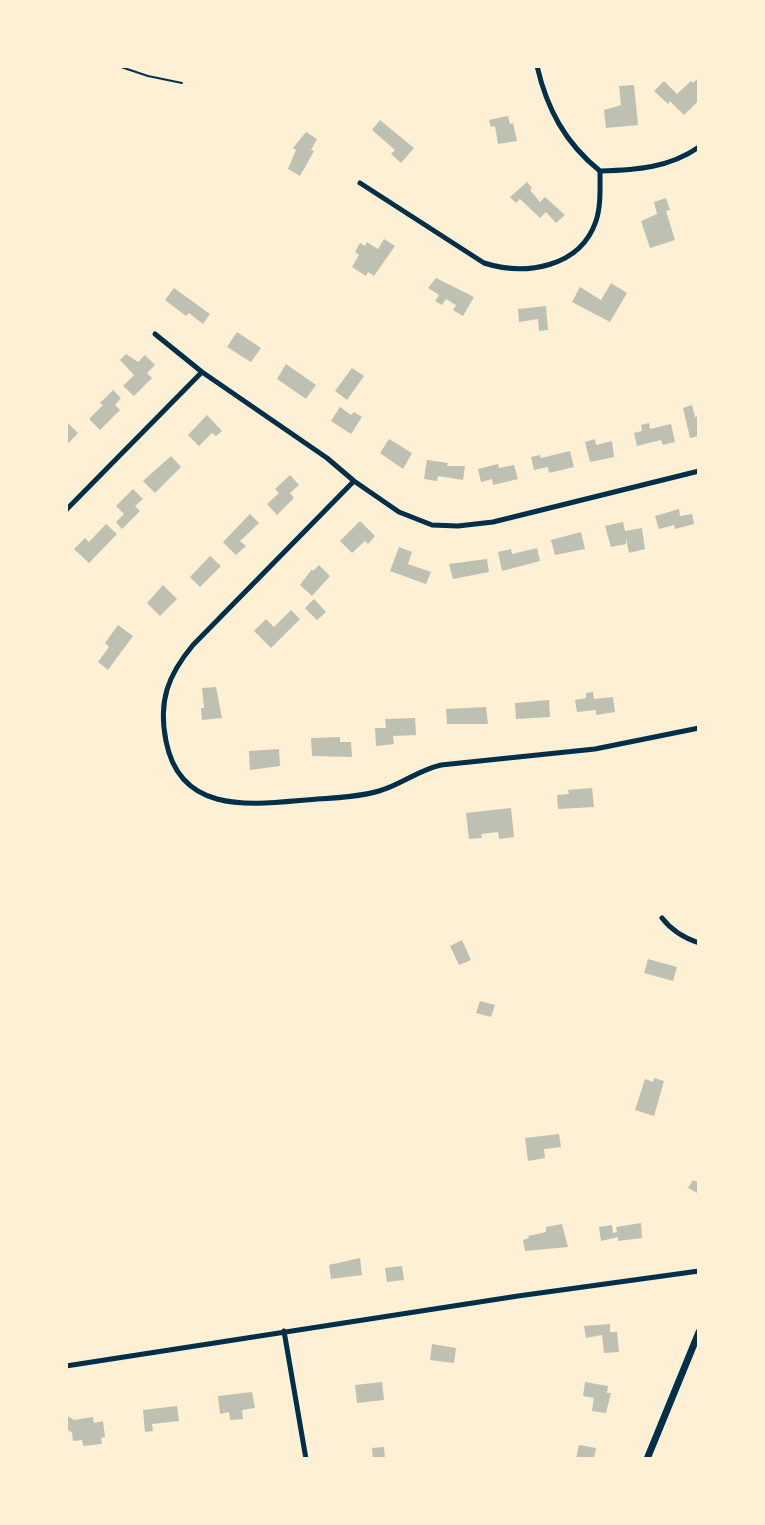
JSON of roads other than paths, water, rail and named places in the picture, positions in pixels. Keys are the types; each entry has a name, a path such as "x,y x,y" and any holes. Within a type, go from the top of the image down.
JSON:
{"main road":[{"path":"647,1459 699,1332"}],"street":[{"path":"537,66 553,118 573,146 600,171 655,167 680,159 699,147"},
{"path":"360,183 484,263 525,270 543,268 557,262 569,255 591,232 599,204 600,171"},
{"path":"155,334 202,372 327,458 354,481 399,512 432,525 493,522 699,471"},
{"path":"66,510 202,372"},
{"path":"354,481 174,667 163,709 168,755 178,771 207,797 252,805 351,796 378,791 425,769 441,765 595,749 699,728"},
{"path":"662,918 686,939 699,943"},
{"path":"66,1366 699,1271"},
{"path":"284,1331 306,1459"}]}
